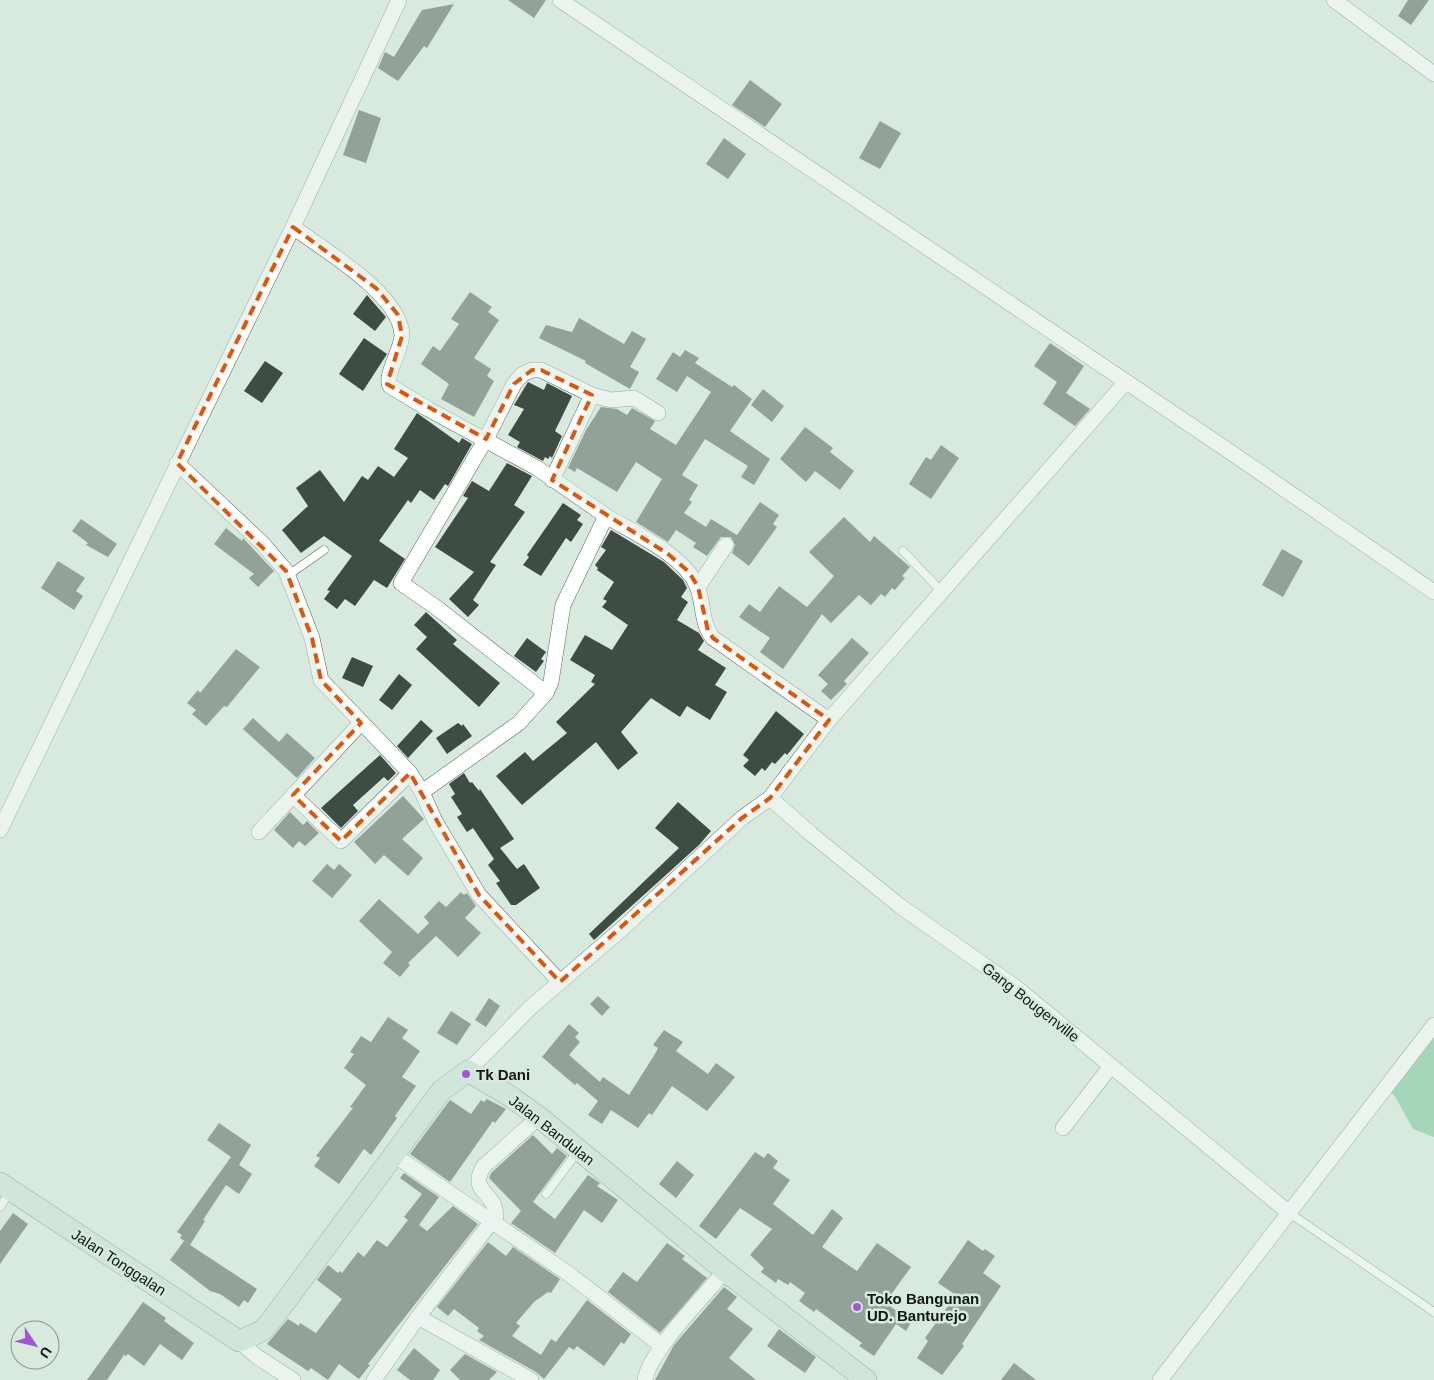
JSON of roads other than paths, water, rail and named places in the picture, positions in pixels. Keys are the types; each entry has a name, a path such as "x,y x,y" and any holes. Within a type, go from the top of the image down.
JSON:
{"street":[{"path":"0,830 293,227 399,0"},
{"path":"560,0 1434,592"},
{"path":"1334,0 1434,74"},
{"path":"293,227 377,290 398,316 402,336 397,359 389,376 390,386 428,410 536,468 606,516 668,554 689,572 698,587 708,631 713,638 829,720"},
{"path":"546,693 437,608 401,584 486,440 514,384 523,374 532,370 541,370 592,395 611,400 634,398 649,405 658,413"},
{"path":"293,1380 256,1356 238,1341 262,1330 271,1321 441,1091 468,1071 532,1007 742,818 770,798 829,720 1126,382"},
{"path":"552,480 592,395"},
{"path":"177,464 262,543 287,576 312,638 322,680 410,773 422,792 435,821 479,895 560,982"},
{"path":"422,792 520,724 546,693 551,682 562,605 606,516"},
{"path":"698,587 726,545"},
{"path":"259,832 361,723"},
{"path":"293,796 341,840 410,773"},
{"name":"Gang Bougenville","path":"770,798 900,906 1018,989 1288,1212"},
{"path":"1160,1380 1434,1025"},
{"path":"1063,1128 1111,1066"},
{"name":"Jalan Bandulan","path":"468,1071 539,1117 725,1271 866,1380"},
{"path":"374,1380 418,1317 496,1216 493,1202 478,1185 477,1178 483,1167 539,1117"},
{"path":"394,1155 569,1274 662,1346"},
{"name":"Jalan Tonggalan","path":"4,1193 238,1341"},
{"path":"645,1380 652,1360 662,1346 725,1271"},
{"path":"418,1317 531,1380"}],"lane":[{"path":"287,576 324,550"},
{"path":"903,551 942,592"},
{"path":"546,1194 579,1150"},
{"path":"1288,1212 1434,1312"}],"place":[{"name":"Tk Dani","path":"466,1074"},
{"name":"Toko Bangunan UD. Banturejo","path":"857,1307"}]}
